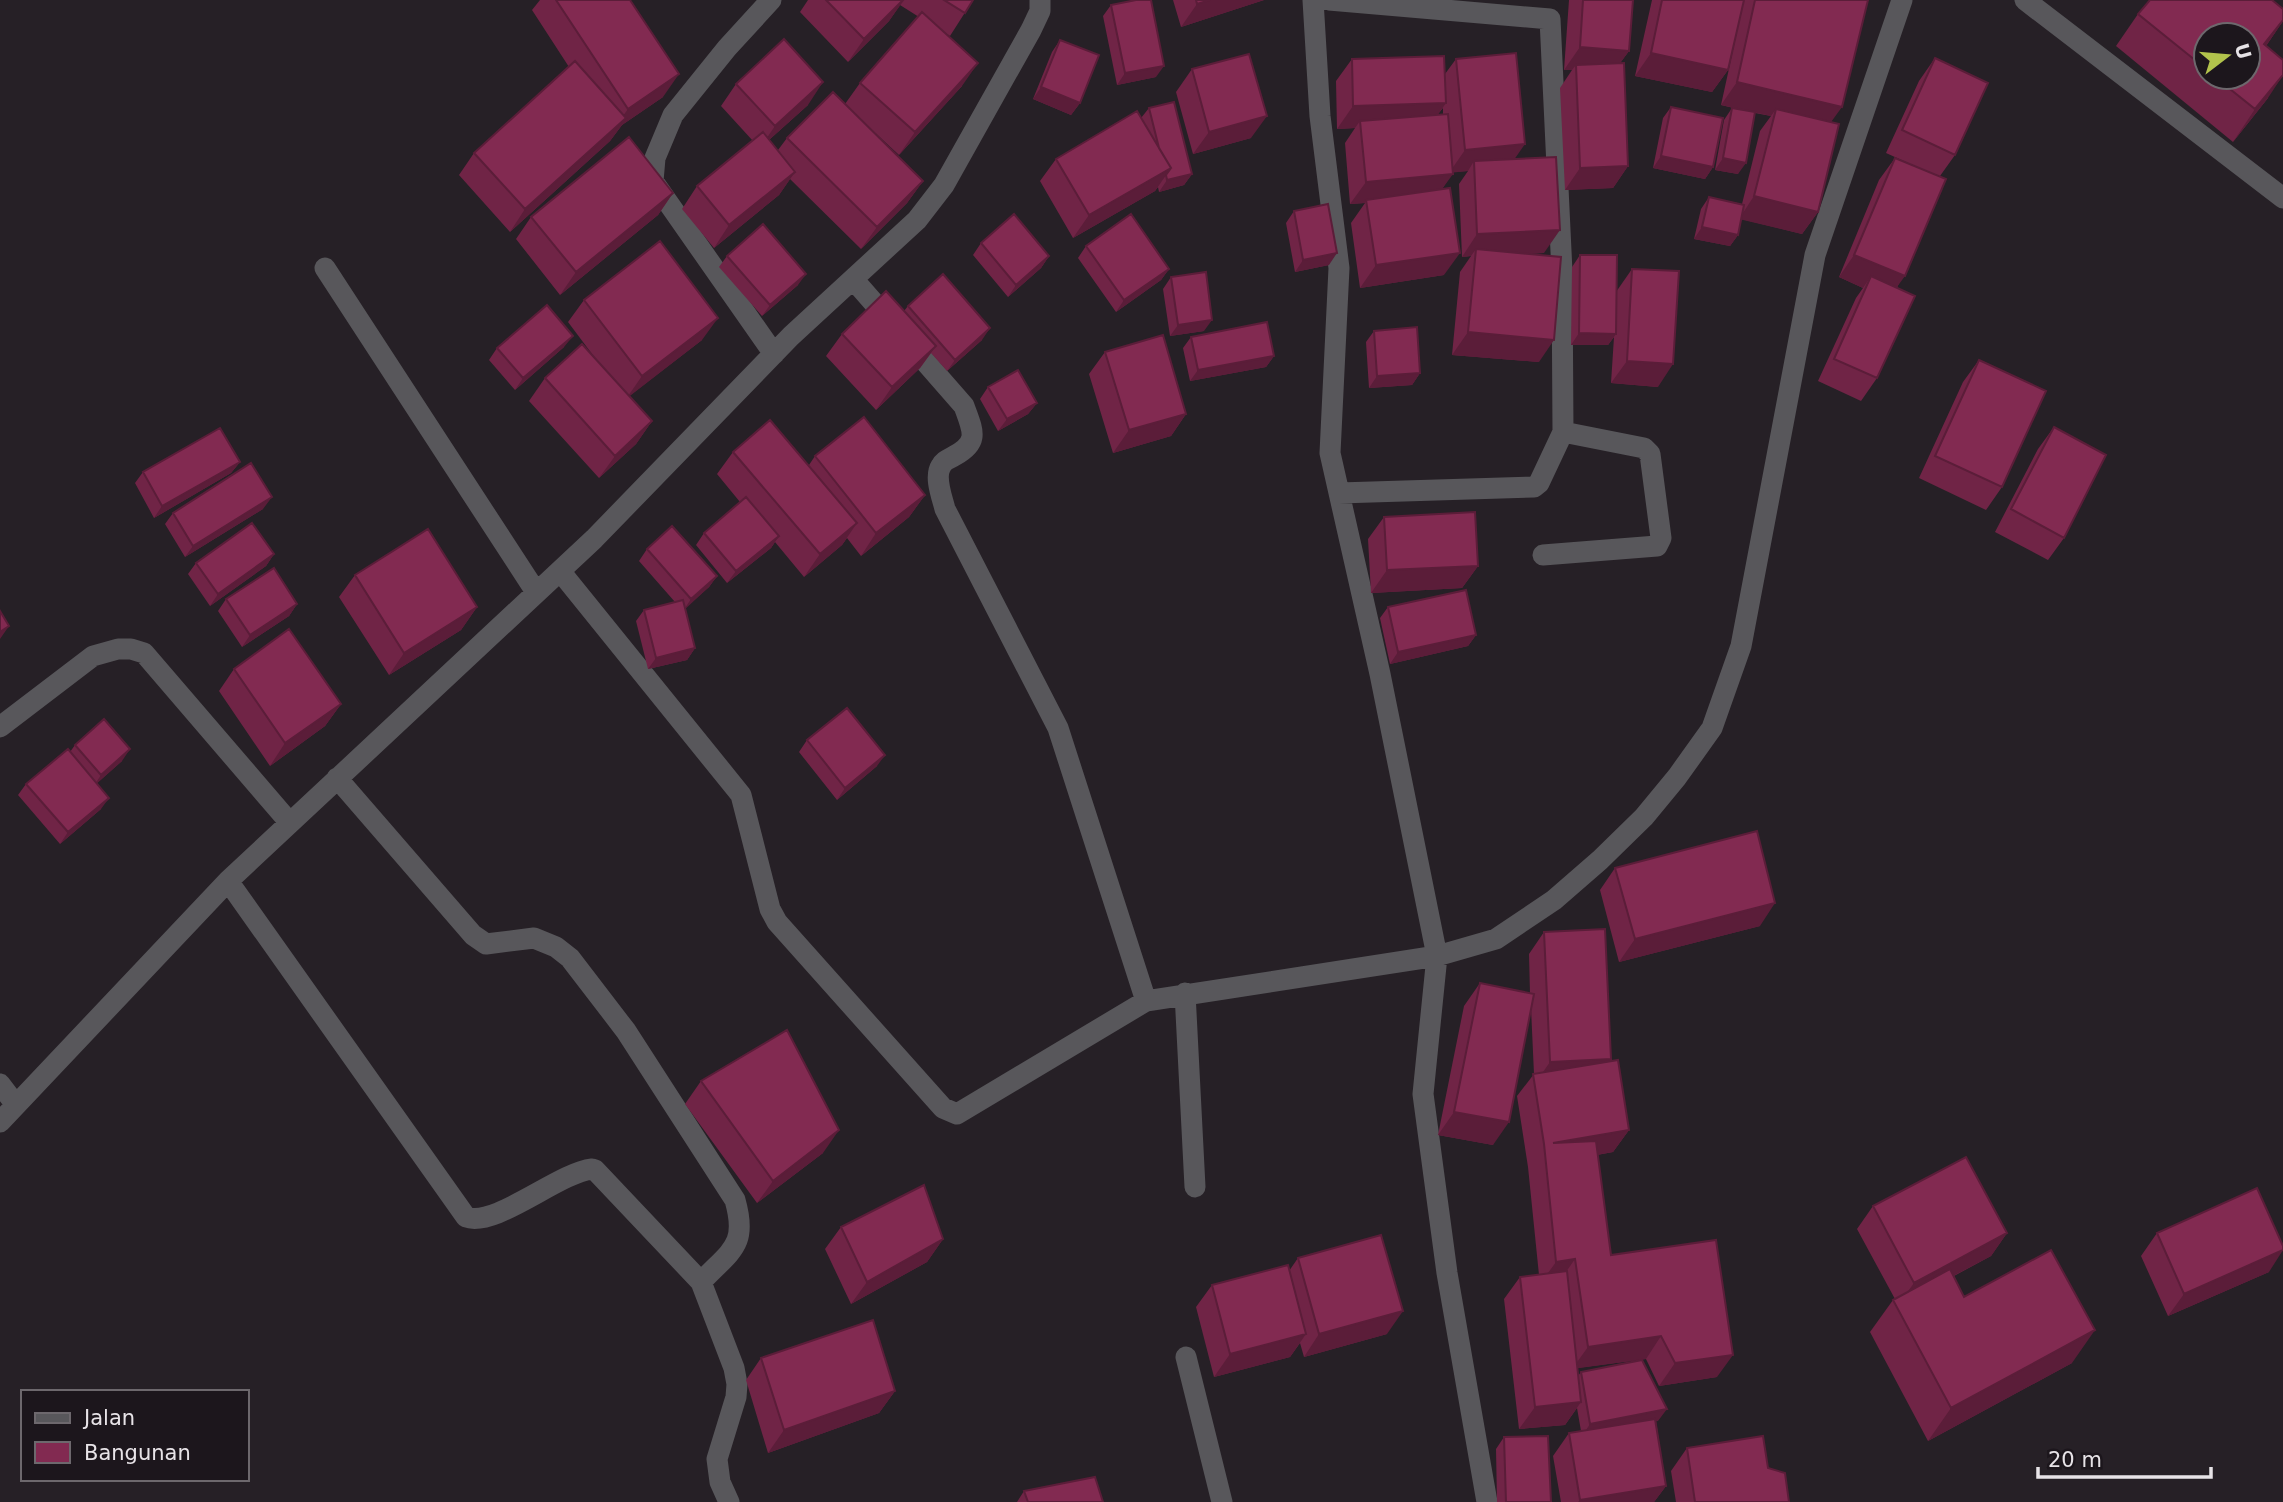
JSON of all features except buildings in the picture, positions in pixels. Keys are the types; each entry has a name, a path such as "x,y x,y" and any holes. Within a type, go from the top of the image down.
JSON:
{"street":[{"path":"771,0 727,48 673,115 652,169 653,181 774,354"},
{"path":"0,1122 228,881 594,539 774,354 917,220 944,185 1031,30 1040,11 1040,0"},
{"path":"1313,0 1320,116 1339,268 1330,453 1380,674 1437,956 1423,1094 1447,1273 1487,1502"},
{"path":"1329,0 1550,9 1562,272 1563,432 1543,478 1534,487 1339,493"},
{"path":"560,571 741,795 770,909 777,922 943,1108 957,1114 1146,1000 1437,956 1496,939 1554,900 1600,860 1644,817 1712,728 1741,646 1815,256 1902,0"},
{"path":"2025,0 2283,198"},
{"path":"325,268 537,592"},
{"path":"853,279 964,406 971,426 972,442 942,463 939,469 945,509 1058,728 1146,1000"},
{"path":"1543,555 1657,546 1661,538 1650,454 1647,450 1563,432"},
{"path":"0,727 93,656 118,649 144,653 290,824"},
{"path":"337,778 473,935 486,944 534,938 556,947 570,958 625,1031 734,1200 740,1220 738,1241 701,1282"},
{"path":"228,881 466,1217 473,1220 489,1217 592,1169 701,1282 734,1368 737,1384 736,1397 718,1459 720,1482 729,1502"},
{"path":"1185,993 1195,1187"},
{"path":"0,1084 16,1105"},
{"path":"1186,1357 1222,1502"}]}
